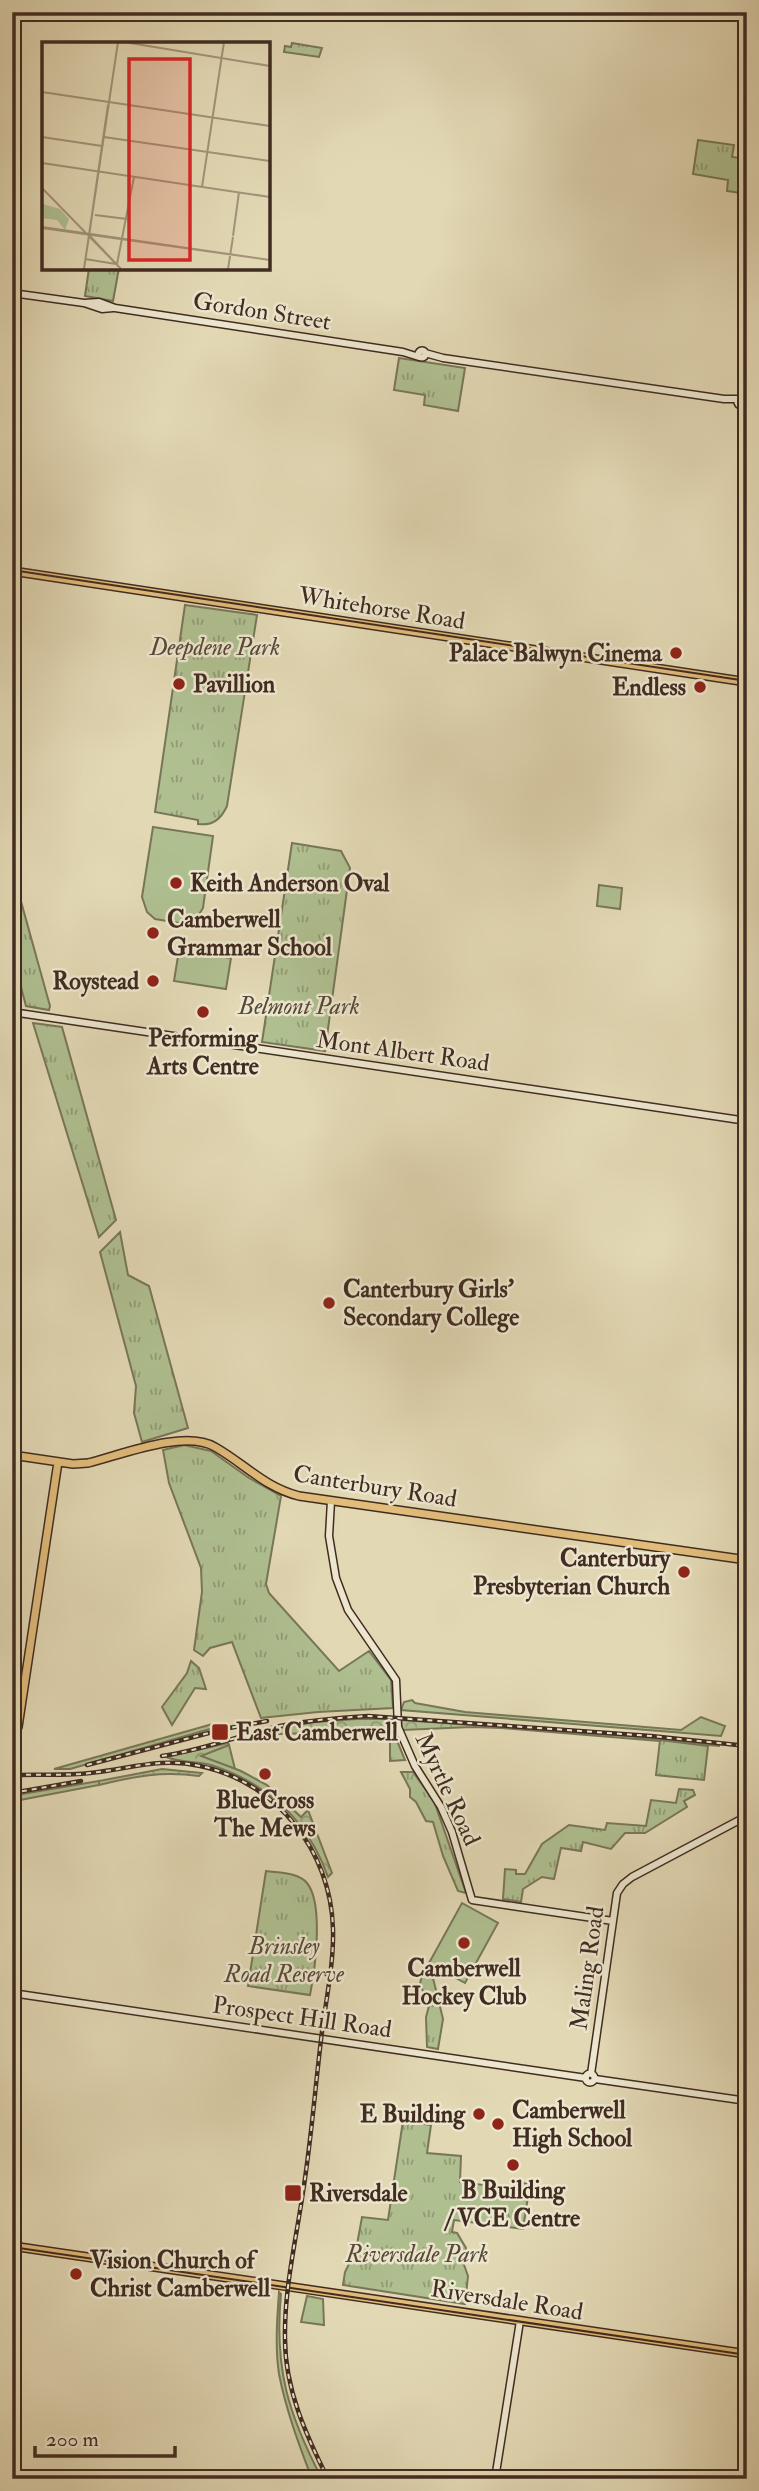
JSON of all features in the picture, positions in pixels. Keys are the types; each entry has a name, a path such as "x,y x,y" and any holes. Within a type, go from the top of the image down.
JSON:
{"main road":[{"name":"Whitehorse Road","path":"12,571 747,682"},
{"name":"Canterbury Road","path":"12,1455 58,1462 88,1463 175,1440 202,1441 217,1448 274,1488 299,1496 747,1560"},
{"path":"12,1768 15,1732 58,1462"},
{"name":"Riversdale Road","path":"12,2246 747,2354"}],"street":[{"name":"Gordon Street","path":"12,293 84,303 102,309 115,308 743,402"},
{"name":"Mont Albert Road","path":"12,1012 747,1121"},
{"name":"Myrtle Road","path":"331,1501 328,1536 336,1577 348,1610 396,1680 398,1727 415,1766 441,1807 452,1832 472,1900 613,1922"},
{"name":"Maling Road","path":"591,2077 617,1893 632,1877 747,1816"},
{"name":"Prospect Hill Road","path":"12,1993 747,2101"},
{"path":"497,2479 520,2321"}],"green space":[{"path":"292,43 322,48 319,57 284,52 285,46 291,47"},
{"path":"698,140 734,145 732,157 747,159 747,194 727,191 728,180 693,174"},
{"path":"89,270 119,270 113,301 85,296"},
{"path":"399,358 465,368 458,411 424,405 425,395 394,390"},
{"name":"Deepdene Park","path":"185,605 257,615 227,806 216,821 208,824 198,824 198,820 155,812"},
{"name":"Keith Anderson Oval","path":"153,827 213,836 203,908 198,916 185,924 155,919 147,912 142,897"},
{"name":"Belmont Park","path":"292,843 341,851 350,868 325,1051 262,1042"},
{"path":"12,869 49,1010 26,1006 16,968 20,966 12,941"},
{"path":"599,885 622,888 620,909 597,906"},
{"path":"179,950 231,958 226,989 174,981"},
{"path":"33,1023 62,1027 116,1220 99,1237"},
{"path":"120,1232 128,1275 149,1286 188,1428 142,1442 134,1413 136,1386 100,1252"},
{"path":"184,1445 211,1451 249,1478 281,1496 266,1584 269,1593 339,1671 369,1651 391,1680 393,1708 261,1718 232,1642 210,1648 203,1656 194,1650 202,1592 201,1568 169,1483 163,1450"},
{"path":"191,1661 199,1668 206,1689 195,1688 172,1725 162,1707 187,1673"},
{"path":"412,1700 415,1703 465,1712 681,1730 701,1717 725,1726 721,1736 401,1710 404,1702"},
{"path":"391,1719 393,1731 277,1734 275,1729 314,1722"},
{"path":"401,1720 628,1736 720,1746 501,1728 402,1730"},
{"path":"216,1723 217,1727 70,1769 54,1769"},
{"path":"393,1731 405,1760 390,1761 390,1739 378,1732"},
{"path":"660,1740 708,1746 704,1780 656,1775"},
{"path":"228,1743 229,1745 201,1756 241,1771 267,1785 301,1817 308,1810 332,1873 328,1877 320,1857 298,1822 253,1783 214,1766 166,1757"},
{"path":"229,1745 235,1769 200,1756"},
{"path":"162,1769 202,1773 199,1776 149,1775 99,1785 99,1781"},
{"path":"401,1772 413,1772 434,1801 466,1893 458,1891 443,1856 433,1822 426,1821 416,1802 410,1797 410,1789"},
{"path":"99,1781 99,1785 15,1801 16,1795"},
{"path":"679,1789 693,1790 695,1795 684,1801 687,1807 645,1833 625,1833 611,1849 583,1842 581,1851 561,1848 554,1879 542,1877 523,1889 521,1902 503,1899 505,1869 516,1870 516,1874 525,1874 542,1844 569,1825 605,1830 607,1823 646,1826 651,1800 676,1803"},
{"name":"Brinsley Road Reserve","path":"266,1871 303,1879 312,1893 317,1938 310,1995 248,1986"},
{"name":"Camberwell Hockey Club","path":"462,1903 498,1923 465,1983 429,1963"},
{"path":"424,1965 430,1966 443,2019 438,2049 427,2047 426,2017 429,2006 420,1984"},
{"name":"Riversdale Park","path":"403,2121 431,2125 427,2153 461,2156 460,2182 514,2189 516,2182 530,2184 523,2229 454,2220 452,2232 457,2233 466,2248 463,2262 468,2276 465,2304 343,2285 345,2272 356,2250 362,2217 388,2220"},
{"path":"279,2292 280,2345 286,2390 300,2433 322,2479 312,2479 293,2427 279,2374 277,2323"},
{"path":"307,2296 323,2299 324,2325 301,2322"}],"tram line":[{"path":"12,570 747,681"},
{"path":"12,2247 747,2355"}],"railway":[{"path":"162,1756 280,1726 368,1716 651,1736 747,1746"},
{"path":"87,1765 224,1729 267,1721"},
{"path":"16,1775 81,1774 172,1763 200,1766 228,1774 253,1787 295,1824 322,1873 330,1900 332,1957 306,2173 288,2284 285,2339 289,2376 298,2411 328,2479"},
{"path":"12,1793 81,1781"}],"place":[{"name":"Palace Balwyn Cinema","path":"676,653"},
{"name":"Pavillion","path":"179,684"},
{"name":"Endless","path":"700,687"},
{"name":"Keith Anderson Oval","path":"176,883"},
{"name":"Camberwell Grammar School","path":"153,933"},
{"name":"Roystead","path":"153,981"},
{"name":"Performing Arts Centre","path":"203,1012"},
{"name":"Canterbury Girls' Secondary College","path":"329,1303"},
{"name":"Canterbury Presbyterian Church","path":"684,1572"},
{"name":"East Camberwell","path":"220,1732"},
{"name":"BlueCross The Mews","path":"265,1774"},
{"name":"Camberwell Hockey Club","path":"464,1943"},
{"name":"E Building","path":"479,2114"},
{"name":"Camberwell High School","path":"498,2124"},
{"name":"B Building / VCE Centre","path":"513,2165"},
{"name":"Riversdale","path":"293,2193"},
{"name":"Vision Church of Christ Camberwell","path":"76,2274"}]}
